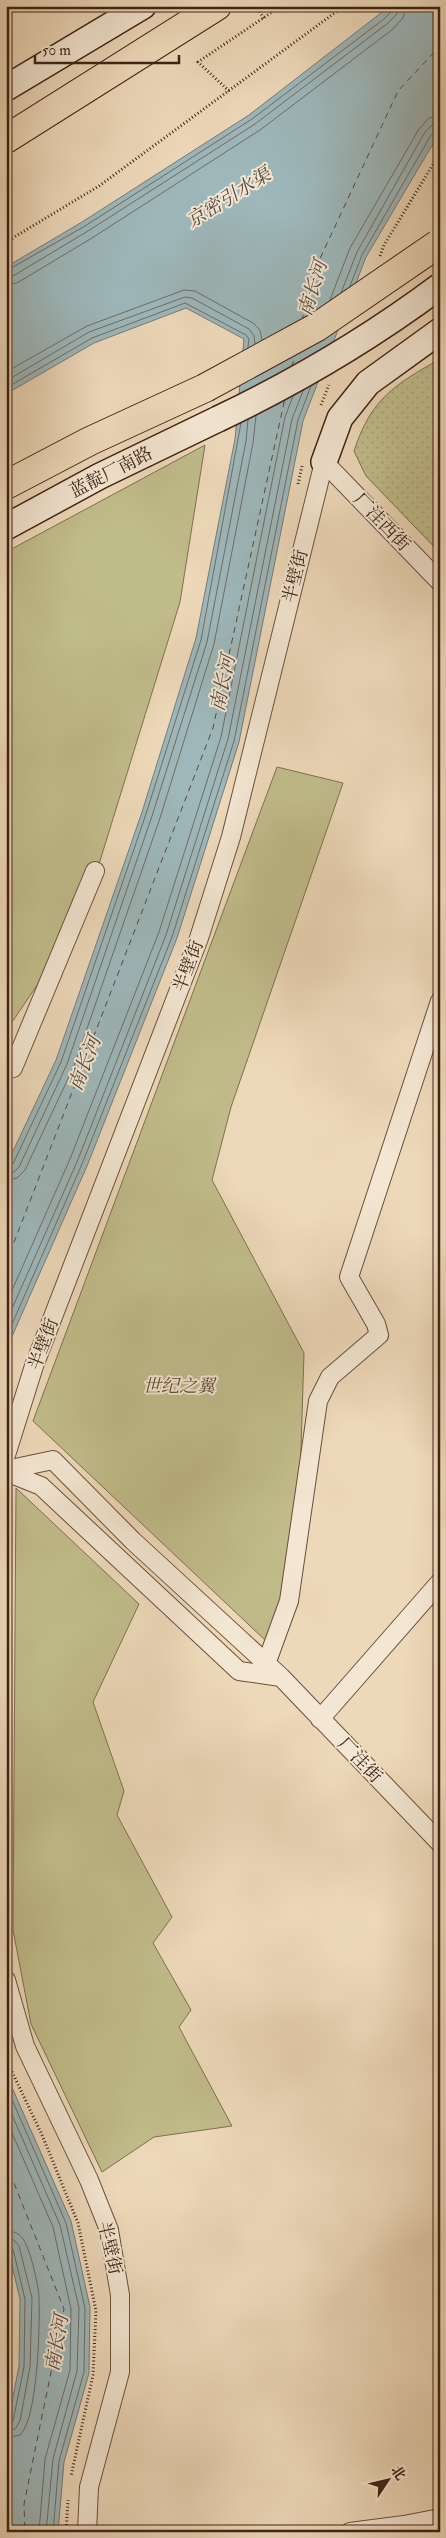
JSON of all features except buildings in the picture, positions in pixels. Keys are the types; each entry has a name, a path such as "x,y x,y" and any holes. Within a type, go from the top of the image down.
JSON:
{"highway":[{"path":"6,139 217,6"},
{"path":"6,131 37,120"},
{"name":"蓝靛厂南路","path":"6,485 90,441 205,388 317,327 439,243"}],"street":[{"path":"6,88 143,6"},
{"name":"蓝靛厂南路","path":"6,527 100,476 273,394 331,361 388,324 440,286"},
{"path":"313,462 340,418 368,383 440,331"},
{"name":"厂洼西街","path":"313,462 440,582"},
{"name":"半壁街","path":"6,1455 34,1366 199,938 231,837 313,462"},
{"path":"6,1070 13,1068 95,871"},
{"path":"266,1664 289,1601 318,1401 330,1377 379,1335 376,1324 349,1277 440,1001"},
{"name":"厂洼街","path":"6,1471 53,1460 133,1541 281,1678 440,1843"},
{"path":"6,1471 41,1486 239,1671 281,1678"},
{"path":"320,1719 440,1582"},
{"name":"半壁街","path":"6,1980 24,2046 89,2180 109,2230 120,2295 120,2372 89,2487 87,2532"},
{"path":"350,2532 404,2526 440,2518"}],"path":[{"path":"256,6 264,18"},
{"path":"229,91 198,62 281,6"},
{"path":"6,242 99,186 344,6"},
{"path":"377,263 384,245 440,153"},
{"path":"320,407 331,380"},
{"path":"296,492 313,462"},
{"path":"6,2059 42,2135 78,2222 96,2310 94,2375 70,2484"},
{"path":"66,2532 69,2493"}],"green space":[{"path":"440,359 440,553 366,476 354,451 368,418 386,395 410,377"},
{"path":"205,445 180,602 82,919 6,1031 6,552"},
{"name":"世纪之翼","path":"277,767 343,783 231,1107 212,1180 304,1353 296,1608 266,1641 33,1421"},
{"path":"16,1488 139,1604 93,1702 124,1791 117,1815 172,1917 153,1943 191,2010 179,2027 232,2126 154,2137 102,2172 31,2024 13,1930"}],"water":[{"path":"390,6 440,6 440,132 366,257 303,421 239,742 177,938 87,1166 6,1350 6,1166 56,1060 142,812 196,638 235,439 244,339 186,308 94,343 6,394 6,267 82,222 249,115"},
{"name":"南长河","path":"6,2074 71,2221 90,2307 89,2373 64,2462 58,2532 6,2532 6,2432 19,2366 20,2299 6,2241"}],"ferry route":[{"path":"302,321 311,278 398,91 440,46"},
{"path":"292,367 295,354"},
{"path":"6,1263 213,728 285,398"},
{"path":"6,2163 64,2309 24,2504 25,2532"}],"water label":[{"name":"京密引水渠","path":"228,197"}]}
